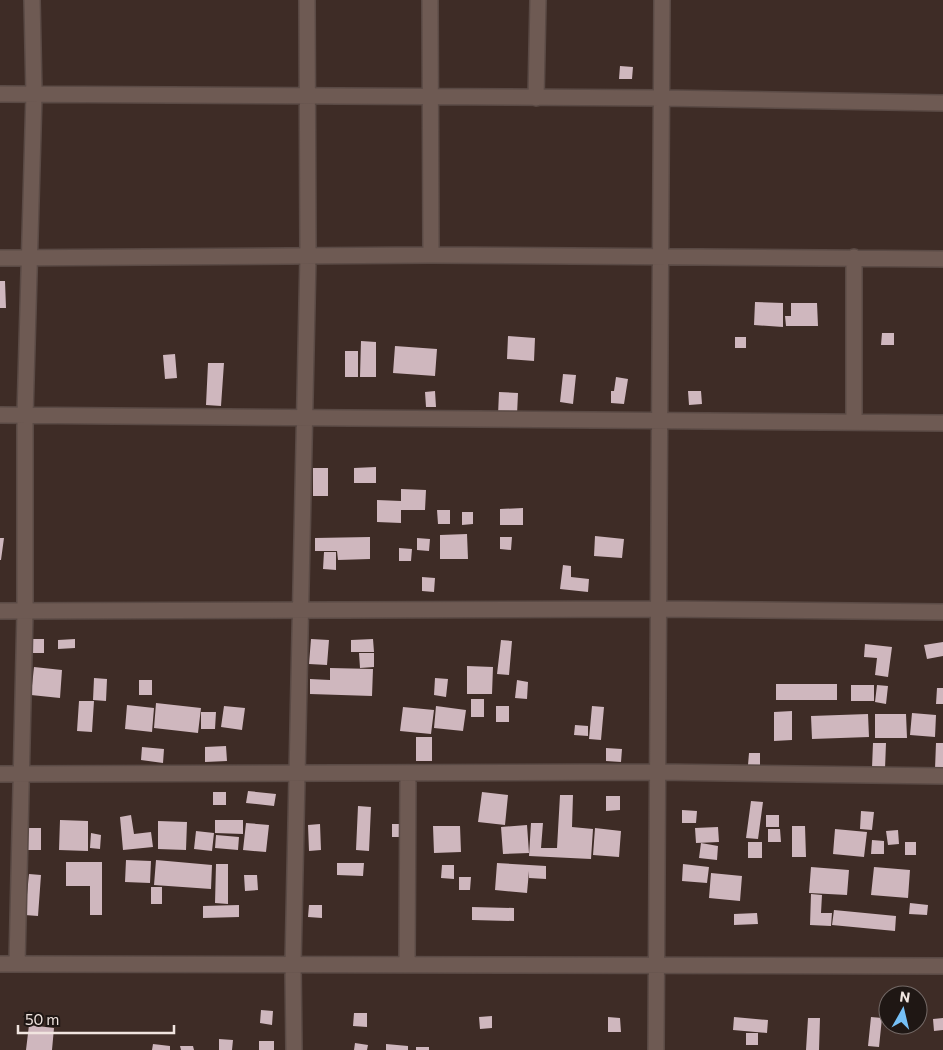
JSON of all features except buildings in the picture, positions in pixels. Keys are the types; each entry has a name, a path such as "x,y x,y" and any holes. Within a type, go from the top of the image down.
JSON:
{"street":[{"path":"17,964 25,611 25,416 34,94 32,0"},
{"path":"294,1050 293,964 308,256 306,0"},
{"path":"430,0 431,255"},
{"path":"536,98 538,0"},
{"path":"656,1050 662,0"},
{"path":"0,94 662,98 943,103"},
{"path":"0,258 431,255 943,259"},
{"path":"854,257 854,422"},
{"path":"0,415 943,422"},
{"path":"0,611 659,609 943,612"},
{"path":"0,774 657,772 943,776"},
{"path":"408,774 408,964"},
{"path":"0,964 408,964 655,967 943,966"}]}
